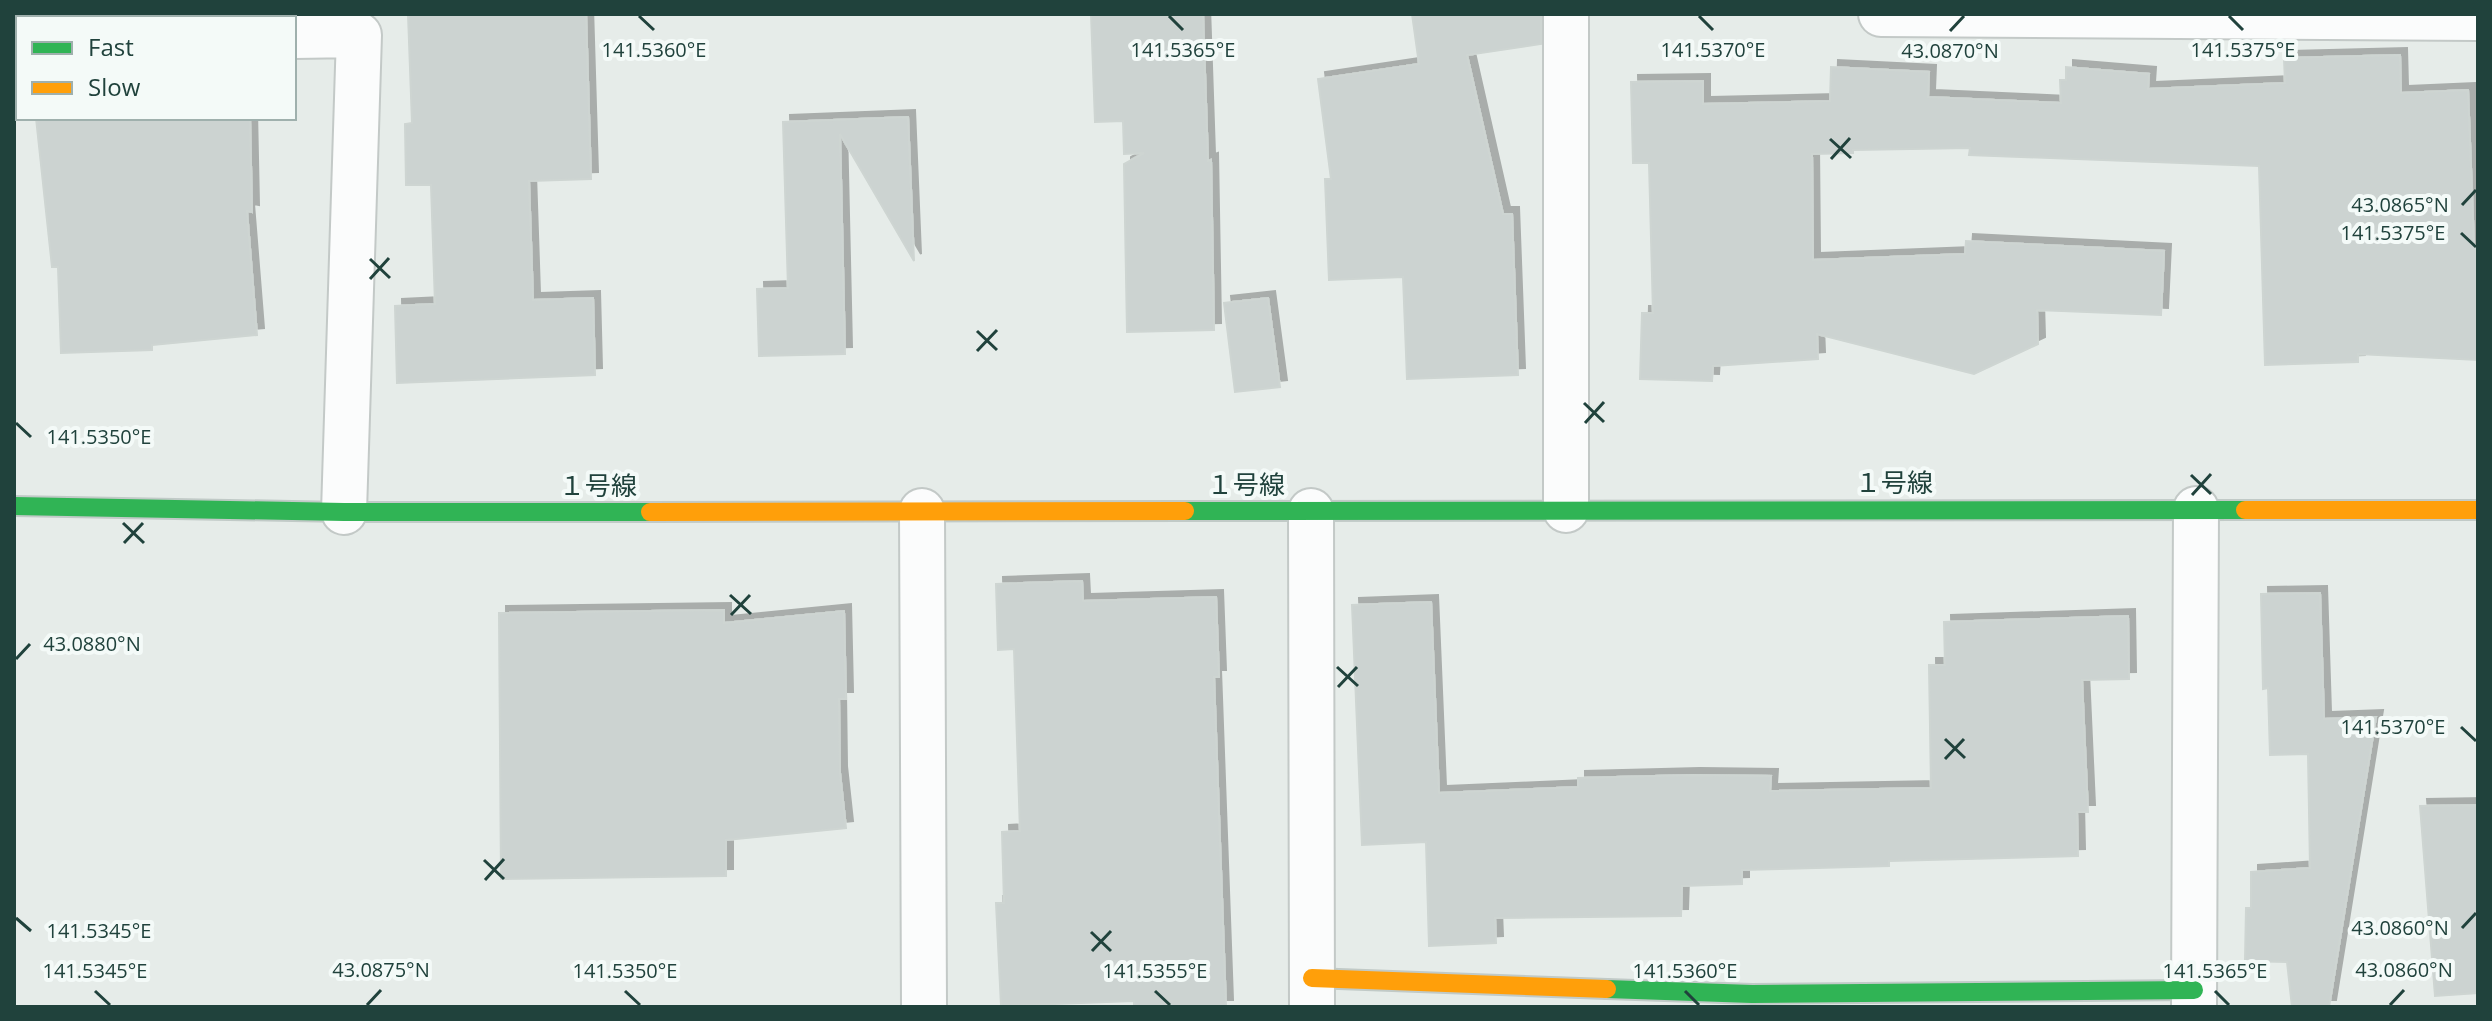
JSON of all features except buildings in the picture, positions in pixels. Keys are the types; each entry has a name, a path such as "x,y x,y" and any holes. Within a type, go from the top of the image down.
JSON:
{"street":[{"path":"1566,14 1566,510"},
{"path":"1881,14 2478,18"},
{"path":"296,36 359,35 344,512"},
{"name":"１号線","path":"14,506 344,512 2478,510"},
{"path":"1311,511 1312,992 1752,1001 2194,998 2196,509"},
{"path":"922,511 924,1007"}],"traffic: fast":[{"path":"14,506 344,512 650,512"},
{"path":"1185,511 2245,510"},
{"path":"1607,989 1752,994 2194,990"}],"traffic: slow":[{"path":"2245,510 2478,510"},
{"path":"650,512 1185,511"},
{"path":"1312,978 1607,989"}]}
